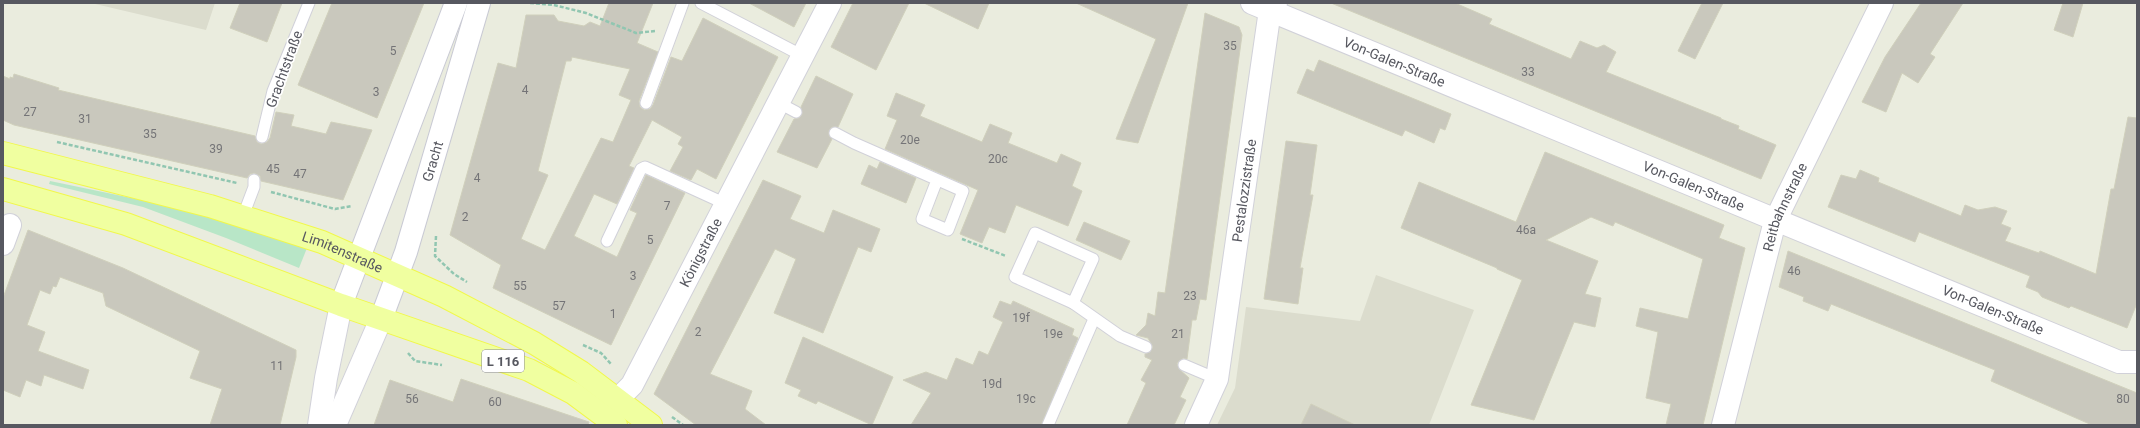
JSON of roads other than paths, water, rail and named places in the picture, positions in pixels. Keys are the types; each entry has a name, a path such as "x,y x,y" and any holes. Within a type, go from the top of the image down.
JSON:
{"main road":[{"name":"Limitenstraße","path":"3,153 243,216 322,242 456,302 534,343 581,372 651,425"},
{"path":"3,190 126,224 341,305"},
{"name":"L 116","path":"341,305 529,370 573,393 616,425"}],"street":[{"path":"319,425 341,305 456,3"},
{"name":"Gracht","path":"335,425 381,319 398,275 479,3"},
{"name":"Königstraße","path":"618,399 632,386 726,204 788,107 803,56 830,3"},
{"name":"Reitbahnstraße","path":"1723,425 1775,221 1882,3"},
{"name":"Von-Galen-Straße","path":"1266,5 1775,221 2118,362 2137,362"},
{"name":"Pestalozzistraße","path":"1196,425 1217,379 1266,5"}],"lane":[{"name":"Grachtstraße","path":"262,137 273,91 309,3"},
{"path":"646,103 683,3"},
{"path":"701,3 803,56"},
{"path":"835,133 963,191 948,230 922,219 937,180"},
{"path":"607,241 641,169 645,167 726,204"},
{"path":"243,216 254,183"},
{"path":"1073,303 1093,260 1035,233 1015,277 1073,303 1120,336 1146,347"},
{"path":"1048,425 1094,319"},
{"path":"1184,365 1217,379"}]}
